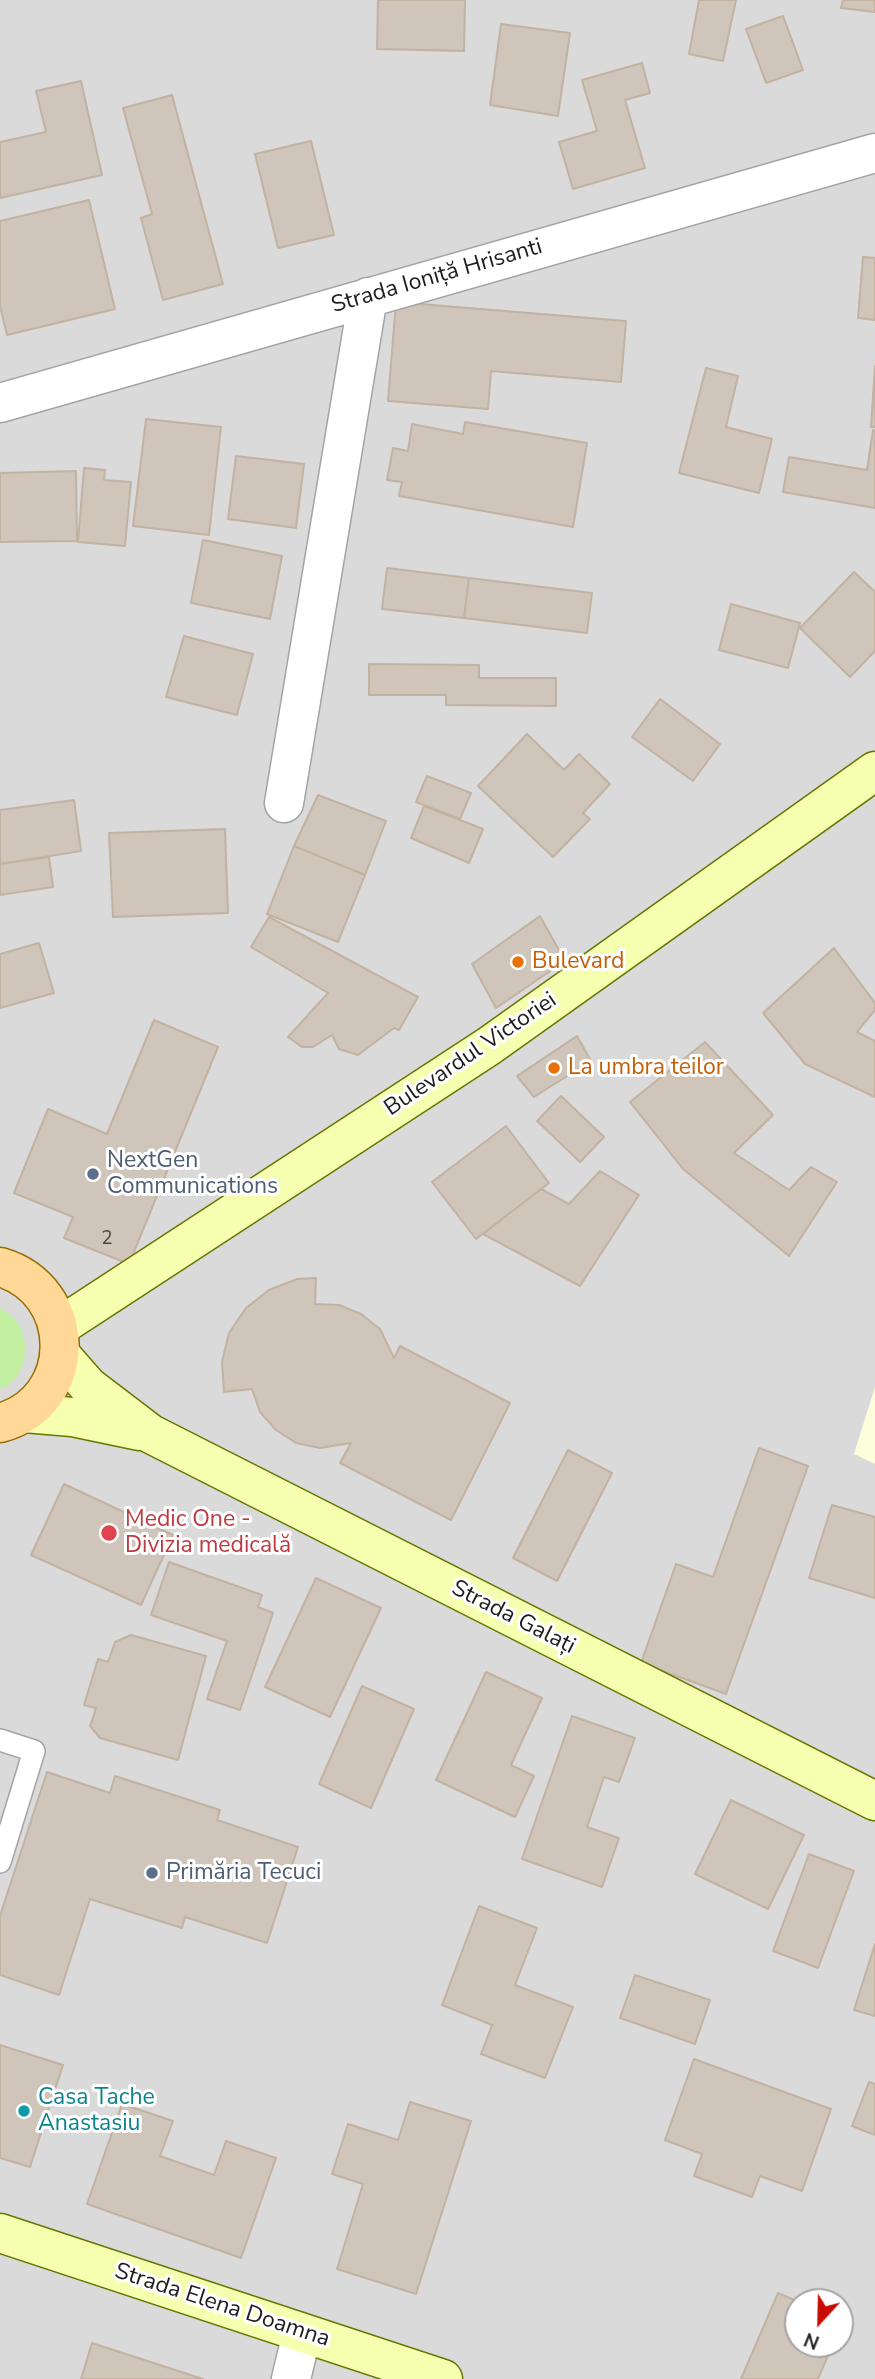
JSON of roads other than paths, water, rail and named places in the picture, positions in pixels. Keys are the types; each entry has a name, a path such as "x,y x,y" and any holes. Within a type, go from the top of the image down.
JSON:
{"main road":[{"path":"0,1267 14,1271 34,1284 50,1304 60,1340 53,1381 40,1399 7,1423"}],"street":[{"name":"Strada Ioniță Hrisanti","path":"0,403 875,153"},
{"path":"284,803 368,297"},
{"name":"Bulevardul Victoriei","path":"60,1340 489,1046 875,771"},
{"name":"Strada Galați","path":"60,1340 88,1386 151,1434 875,1801"},
{"name":"Strada Galați","path":"7,1423 72,1417 151,1434"},
{"name":"Strada Elena Doamna","path":"0,2233 443,2379"},
{"path":"291,2379 302,2333"}],"lane":[{"path":"0,1740 34,1751 0,1863"}],"place":[{"name":"Bulevard","path":"518,962"},
{"name":"La umbra teilor","path":"554,1068"},
{"name":"NextGen Communications","path":"93,1174"},
{"name":"Medic One - Divizia medicală","path":"109,1533"},
{"name":"Primăria Tecuci","path":"152,1873"},
{"name":"Casa Tache Anastasiu","path":"24,2111"}]}
